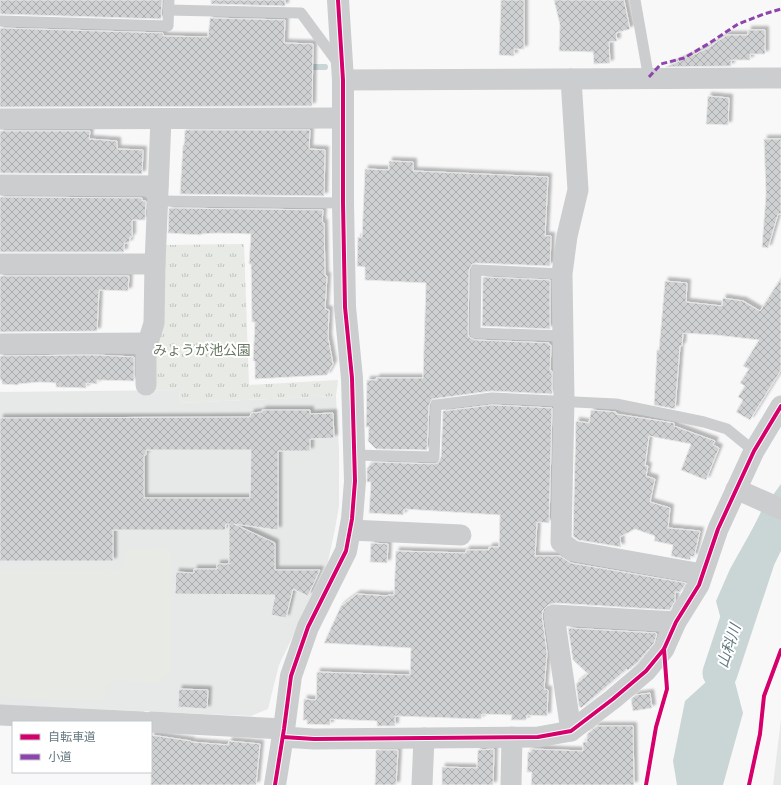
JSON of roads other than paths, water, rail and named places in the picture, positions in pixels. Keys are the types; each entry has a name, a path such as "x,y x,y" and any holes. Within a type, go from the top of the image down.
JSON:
{"street":[{"path":"275,785 284,733 291,676 308,627 346,551 352,519 355,481 352,378 345,307 342,118 343,74 338,0"},
{"path":"343,74 571,79 781,78"},
{"path":"571,79 578,190 567,236 562,274 564,400 561,542 573,551 702,574"},
{"path":"0,119 342,118"},
{"path":"146,385 146,349 154,323 157,193 161,119"},
{"path":"0,186 157,193"},
{"path":"0,264 155,264"},
{"path":"0,344 148,343"},
{"path":"152,722 284,733 314,738 538,738 571,731 613,699 646,671 664,649 676,622 698,585 718,529 754,451 781,406"},
{"path":"736,489 781,509"},
{"path":"350,530 461,535"},
{"path":"571,731 554,616 676,622"},
{"path":"0,715 123,721"},
{"path":"511,785 512,737"},
{"path":"422,785 424,738"}],"lane":[{"path":"635,0 649,79"},
{"path":"0,21 168,26 169,5 301,13 343,74"},
{"path":"157,193 343,203"},
{"path":"562,274 476,270 475,333 563,336"},
{"path":"354,455 434,457 436,405 492,398 564,400 616,404 704,422 727,429 754,451"}],"water":[{"path":"781,484 781,529 739,587 731,667 743,713 723,785 677,785 673,761 685,701 706,682 723,627 716,601 730,569 767,503"}],"waterway":[{"path":"305,67 325,67"},
{"name":"山科川","path":"720,673 758,558 777,519"}],"park label":[{"name":"みょうが池公園","path":"202,350"}]}
